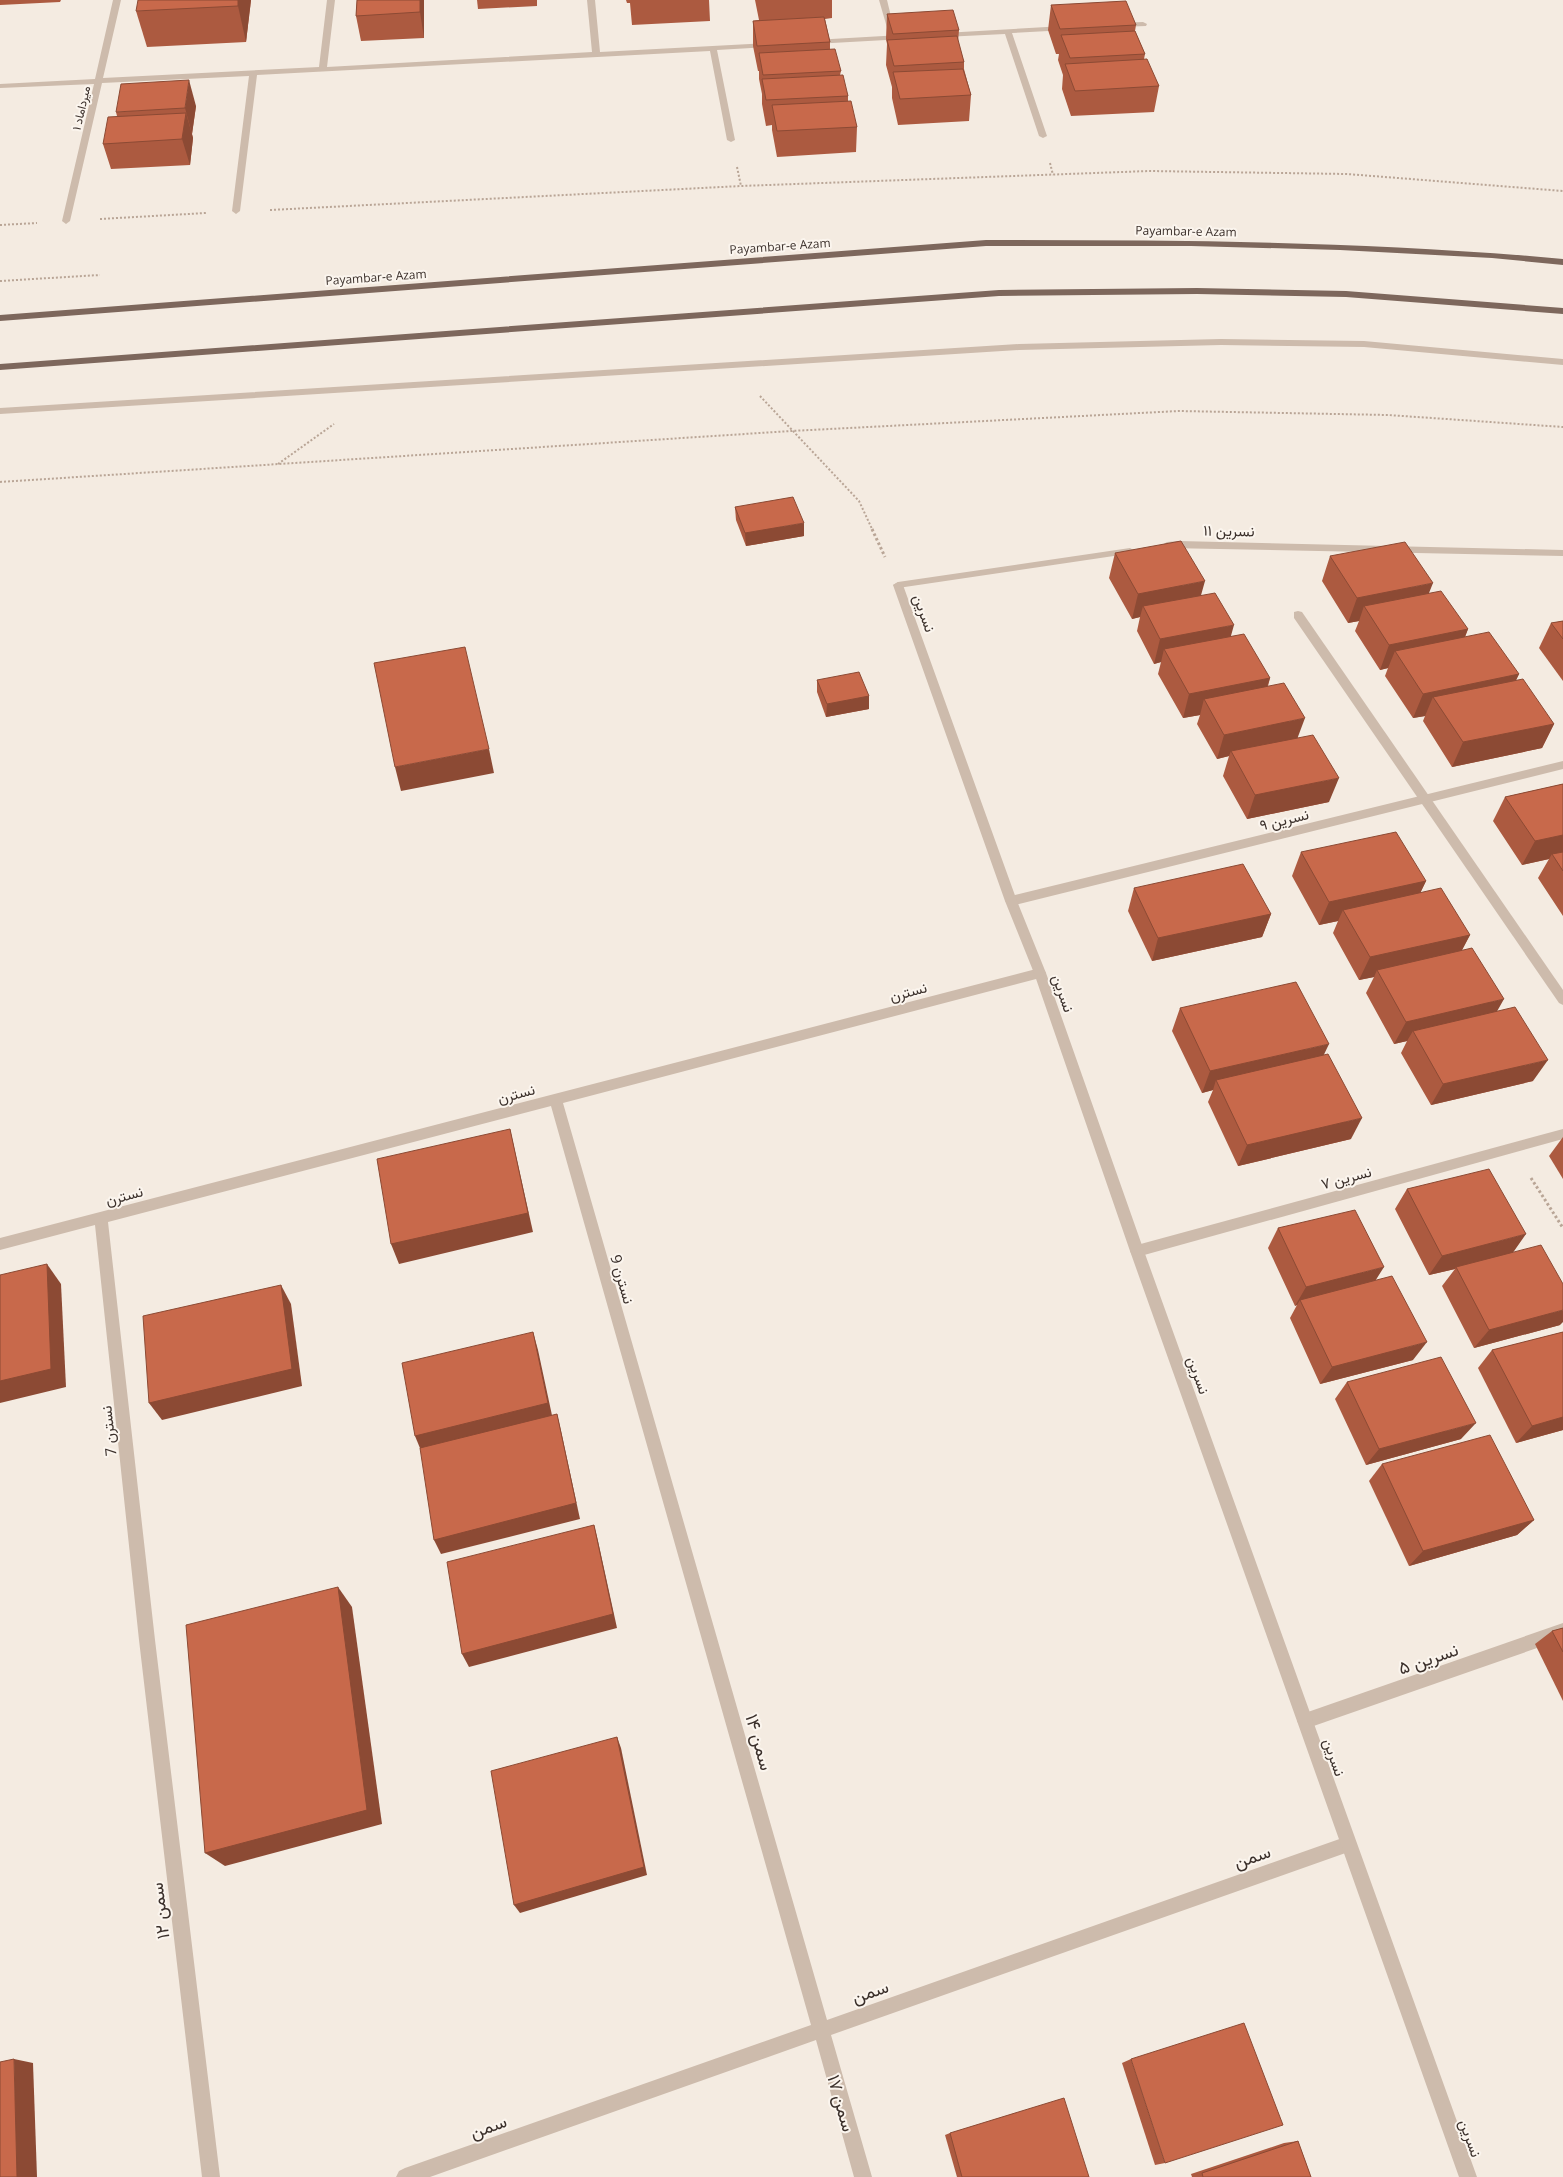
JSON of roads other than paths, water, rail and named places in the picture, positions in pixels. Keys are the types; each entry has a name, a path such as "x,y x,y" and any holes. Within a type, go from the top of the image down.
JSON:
{"main road":[{"name":"Payambar-e Azam","path":"0,318 986,243 1191,243 1340,247 1492,255 1563,262"},
{"path":"0,367 999,294 1197,291 1346,294 1563,311"}],"street":[{"name":"میرداماد ۱","path":"66,221 117,0"},
{"path":"323,70 331,0"},
{"path":"591,0 596,54"},
{"path":"883,0 894,38"},
{"path":"1114,26 1144,24"},
{"path":"932,36 1076,28"},
{"path":"1008,32 1043,136"},
{"path":"808,42 913,37"},
{"path":"0,86 780,44"},
{"path":"713,48 731,140"},
{"path":"236,212 253,73"},
{"path":"0,411 1019,347 1220,342 1364,344 1563,362"},
{"name":"نسرین ۱۱","path":"1159,547 1179,544 1563,553"},
{"name":"نسرین","path":"1140,549 898,585 1011,901 1040,973 1137,1252 1468,2177"},
{"path":"1298,615 1563,1000"},
{"name":"نسرین ۹","path":"1011,901 1563,765"},
{"name":"نسترن","path":"0,1244 1040,973"},
{"name":"نسترن 9","path":"556,1100 660,1466"},
{"name":"نسرین ۷","path":"1137,1252 1563,1134"},
{"name":"نسترن 7","path":"101,1218 147,1640"},
{"name":"سمن ۱۴","path":"660,1466 821,2030"},
{"name":"نسرین ۵","path":"1305,1721 1563,1631"},
{"name":"سمن ۱۲","path":"147,1640 211,2177"},
{"name":"سمن","path":"405,2177 1348,1844"},
{"name":"سمن ۱۷","path":"821,2030 863,2177"}]}
